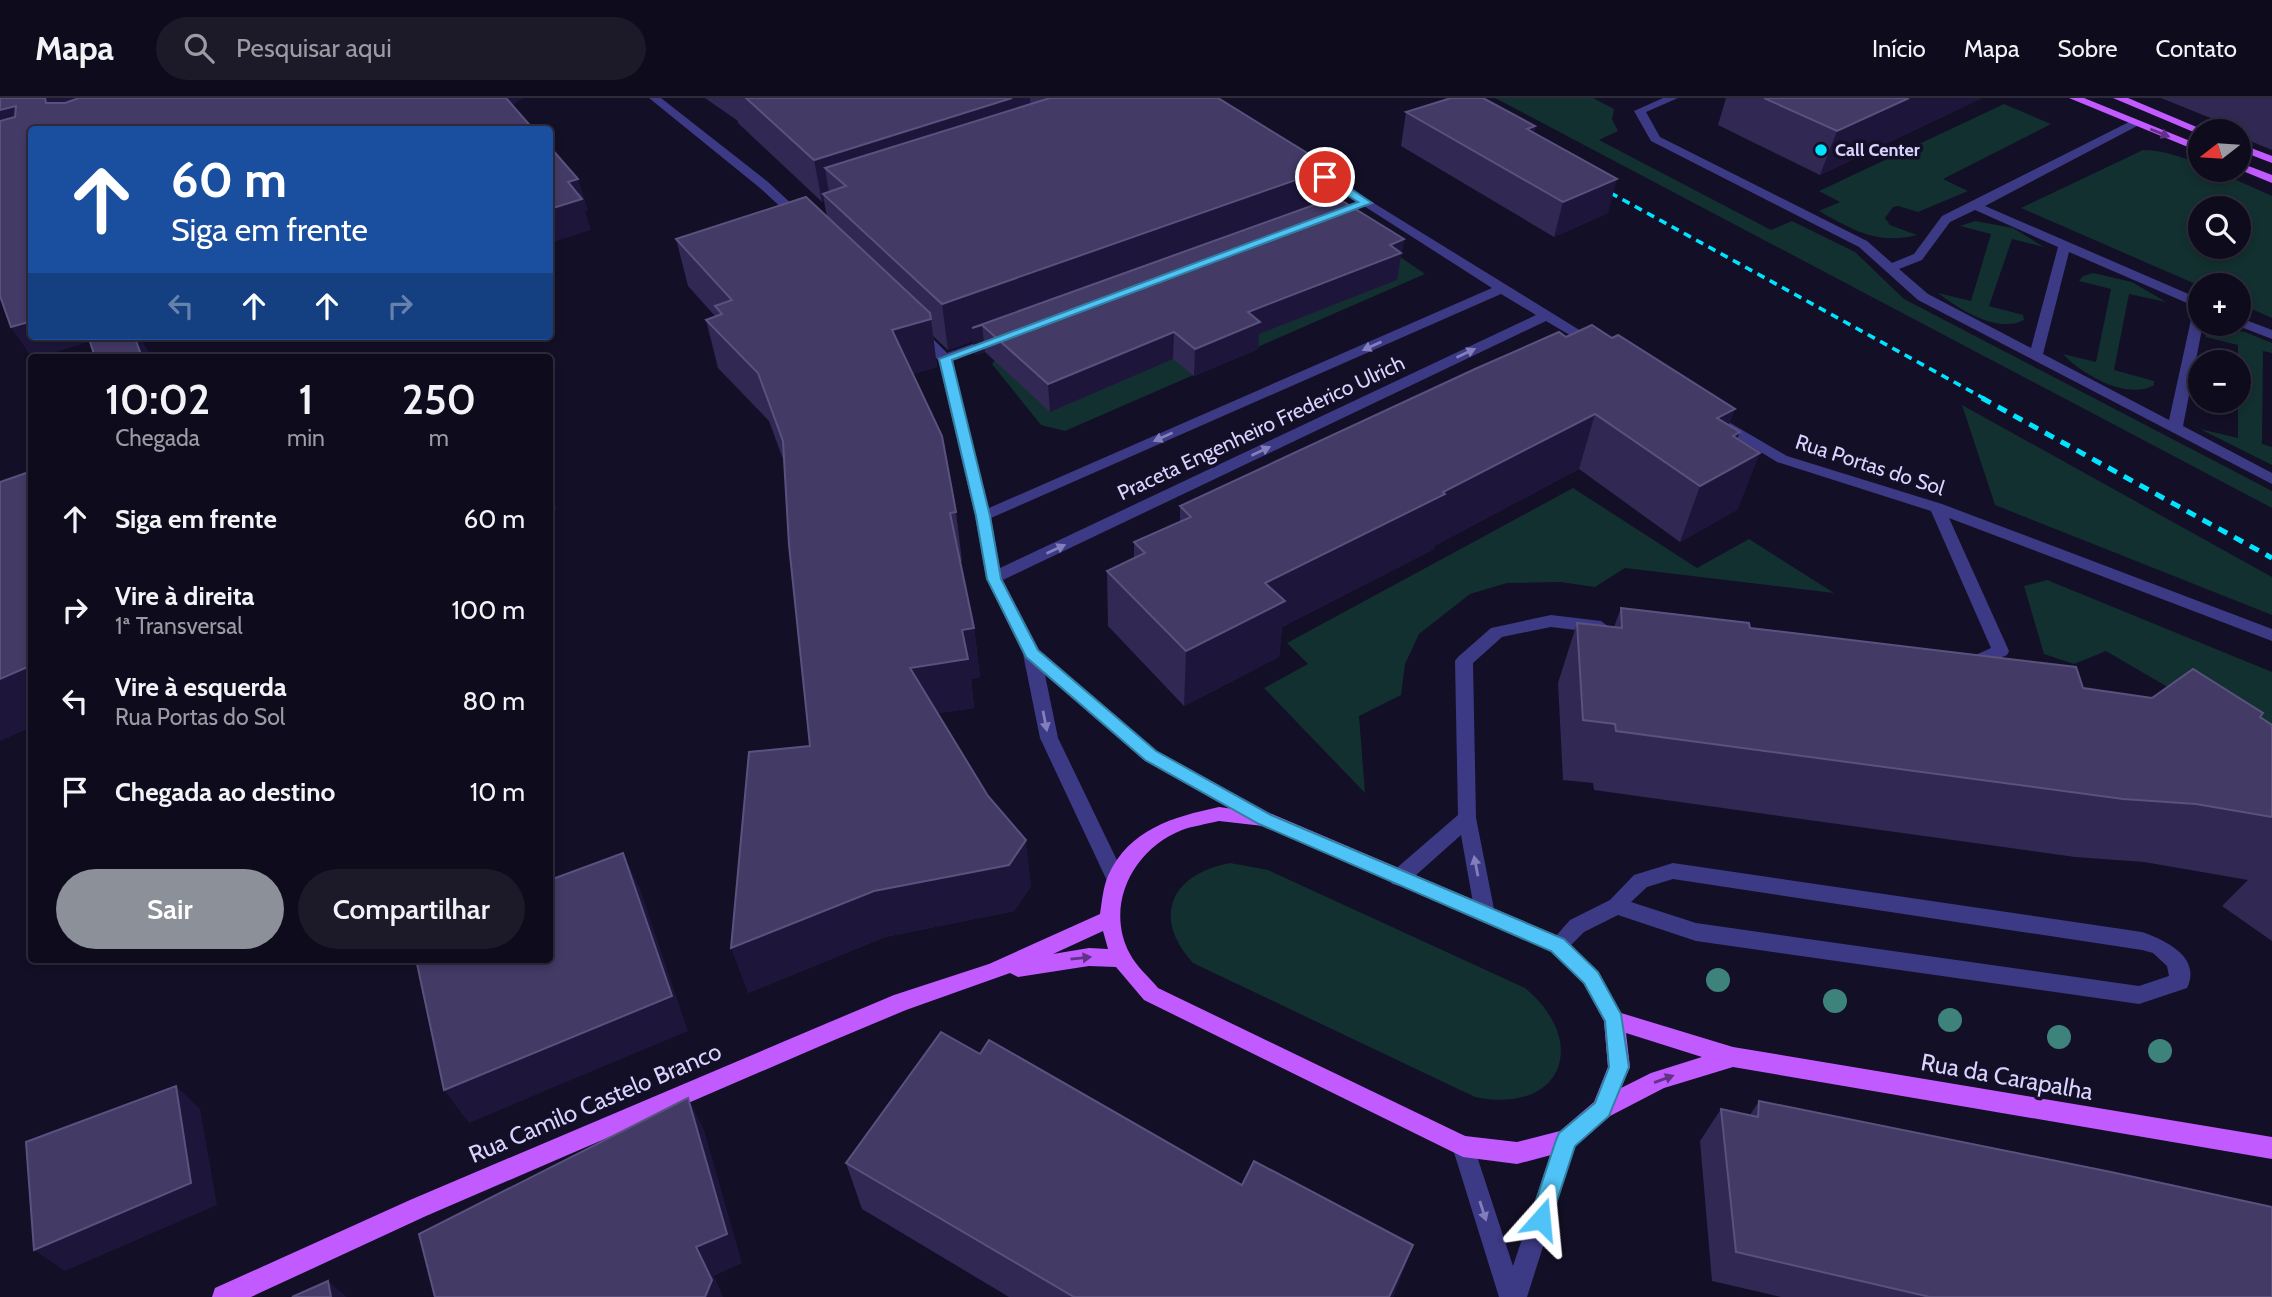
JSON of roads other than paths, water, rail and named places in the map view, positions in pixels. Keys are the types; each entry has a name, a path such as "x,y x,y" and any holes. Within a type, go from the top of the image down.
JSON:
{"main road":[{"path":"2074,98 2188,144"},
{"path":"2118,98 2188,126"},
{"path":"2251,151 2272,160"},
{"path":"2251,170 2272,179"},
{"path":"1219,814 1265,819 1399,878 1558,945 1591,978 1614,1020 1619,1067 1602,1109 1566,1140 1517,1153 1463,1146 1151,994 1121,959 1109,919 1116,879 1140,846 1176,824 1219,814"},
{"name":"Rua Camilo Castelo Branco","path":"224,1297 418,1208 876,1013 994,971 1109,919"},
{"name":"Rua Camilo Castelo Branco","path":"994,971 1089,957 1121,959"},
{"name":"Rua da Carapalha","path":"1614,1020 1733,1057 2272,1148"},
{"name":"Rua da Carapalha","path":"1602,1109 1659,1080 1733,1057"}],"street":[{"path":"654,98 804,214 817,235"},
{"path":"1673,98 1640,111 1656,139 1863,244 1923,297 2272,479"},
{"path":"1889,269 1918,257 1945,219 2135,123"},
{"path":"1289,154 1361,205 1606,351"},
{"path":"1975,206 2188,301"},
{"path":"2036,356 2064,246"},
{"name":"Praceta Engenheiro Frederico Ulrich","path":"983,516 1502,289"},
{"name":"Praceta Engenheiro Frederico Ulrich","path":"994,579 1547,315"},
{"path":"906,320 945,359 983,516 994,579 1032,653 1049,738 1116,879"},
{"path":"2251,326 2272,335"},
{"path":"945,359 1009,335"},
{"path":"2175,428 2194,336"},
{"name":"Rua Portas do Sol","path":"1712,416 1783,459 1937,508 2272,635"},
{"path":"1937,508 2001,651 1958,669 1944,668"},
{"path":"1485,914 1467,818 1464,661 1497,632 1551,621 1619,629"},
{"path":"1032,653 1151,756 1265,819"},
{"path":"1399,878 1467,818"},
{"path":"1558,945 1577,926 1618,906 1635,882 1653,874 1673,871 2142,941 2160,947 2178,962 2180,982 2138,995 1696,932 1618,906"},
{"path":"1513,1297 1566,1140"},
{"path":"1463,1146 1513,1297"}],"railway":[{"path":"1598,186 1985,399"},
{"path":"1982,398 2272,558"}],"place":[{"name":"Call Center","path":"1821,150"}]}
